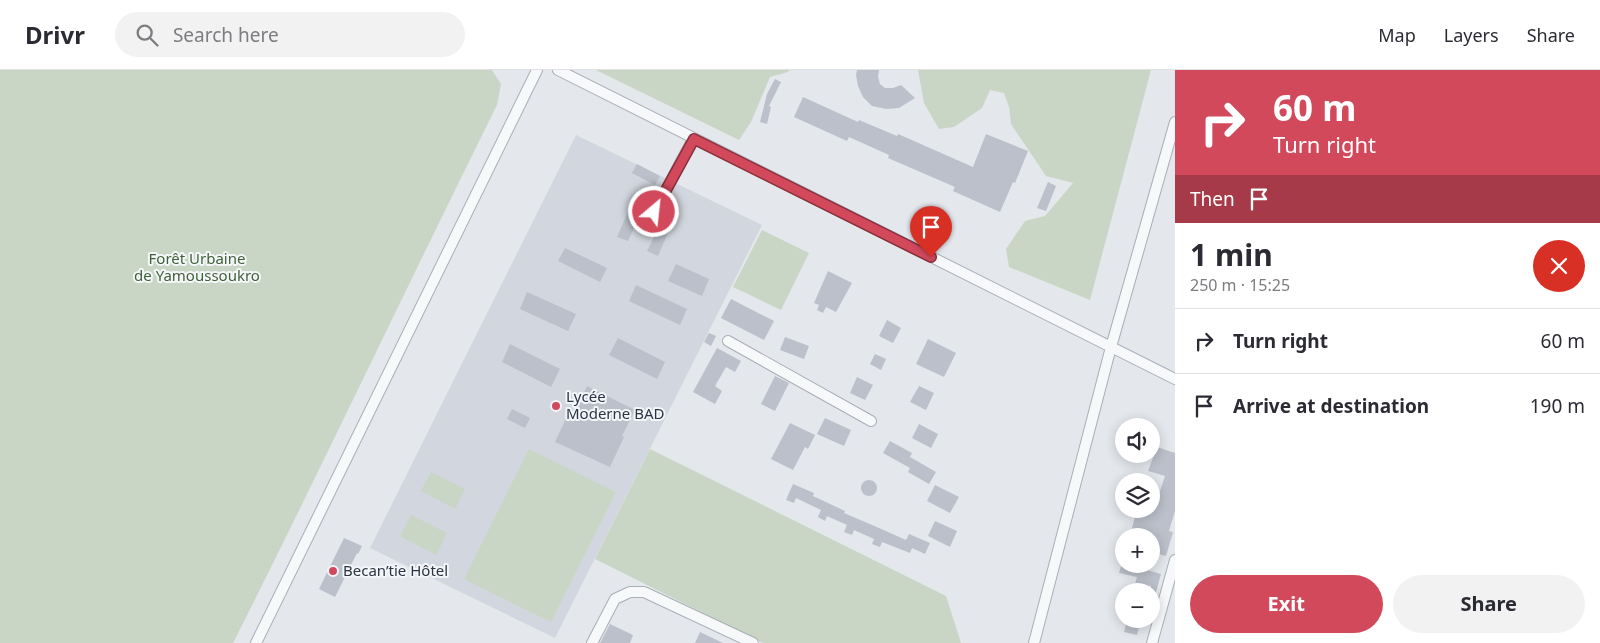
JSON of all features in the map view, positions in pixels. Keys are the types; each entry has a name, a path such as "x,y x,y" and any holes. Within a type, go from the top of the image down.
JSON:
{"street":[{"path":"256,643 537,70"},
{"path":"558,70 1175,378"},
{"path":"1034,643 1111,347 1175,122"},
{"path":"654,212 694,139"},
{"path":"728,341 871,421"},
{"path":"1152,643 1175,560"},
{"path":"592,643 615,599 630,592 644,592 753,643"}],"shaded area":[{"name":"Lycée Moderne BAD","path":"576,135 762,225 555,638 370,548"}],"green space":[{"name":"Forêt Urbaine de Yamoussoukro","path":"0,70 492,70 501,84 497,105 233,643 0,643"},
{"path":"596,70 789,70 788,72 770,77 751,122 739,140"},
{"path":"918,70 1151,70 1090,300 1009,267 1006,249 1025,221 1045,216 1073,183 1046,176 1011,124 1009,107 1004,93 990,90 982,108 954,127 939,129 924,103"},
{"path":"762,230 809,253 781,310 733,287"},
{"path":"529,449 616,492 551,622 464,579"},
{"path":"650,449 946,596 961,643 763,643 595,559"},
{"path":"431,472 465,489 455,509 421,491"},
{"path":"411,515 447,533 436,555 400,536"}],"building":[{"path":"857,70 879,70 880,84 885,88 901,85 915,98 899,108 886,109 872,106 863,97 858,86"},
{"path":"775,79 781,82 769,106 771,107 767,124 760,122 767,94"},
{"path":"803,97 858,122 859,120 897,136 898,134 973,167 986,134 1028,151 1015,183 1013,182 1000,212 953,191 955,187 888,158 889,155 849,137 847,141 794,117"},
{"path":"637,164 660,176 655,185 632,173"},
{"path":"1048,182 1056,186 1046,211 1037,208"},
{"path":"631,205 641,210 637,218 658,227 660,221 671,226 658,256 647,251 654,237 634,228 628,241 617,237"},
{"path":"565,248 607,268 600,282 558,261"},
{"path":"676,264 709,279 702,296 668,281"},
{"path":"828,271 852,283 836,312 826,307 823,313 817,310 819,305 814,303"},
{"path":"636,285 687,309 680,325 629,301"},
{"path":"527,292 576,314 568,331 520,309"},
{"path":"731,299 774,321 764,340 721,318"},
{"path":"887,320 901,328 893,343 879,336"},
{"path":"709,333 716,336 711,346 704,342"},
{"path":"785,337 809,346 804,359 780,350"},
{"path":"618,338 665,362 657,379 609,355"},
{"path":"928,339 956,353 944,377 916,364"},
{"path":"510,344 560,369 551,387 502,362"},
{"path":"717,348 741,361 735,372 726,367 715,386 722,391 715,404 693,392"},
{"path":"875,354 886,359 881,370 870,364"},
{"path":"775,376 789,383 775,411 761,404"},
{"path":"857,377 873,385 865,400 850,393"},
{"path":"587,386 635,410 610,467 555,442 569,412 573,414"},
{"path":"919,386 934,393 926,410 910,402"},
{"path":"512,409 530,418 525,428 507,419"},
{"path":"825,418 851,430 844,446 817,434"},
{"path":"790,423 815,435 808,449 805,447 793,470 771,459"},
{"path":"919,424 938,434 931,448 912,438"},
{"path":"890,441 912,453 910,457 936,472 929,484 908,472 910,468 883,453"},
{"path":"1160,448 1175,453 1175,511 1169,531 1173,532 1166,556 1160,554 1160,528 1132,528 1135,518 1160,518 1160,491 1165,476 1148,471 1151,463 1160,463"},
{"path":"869,480 875,482 877,488 875,494 869,496 863,494 861,488 863,482"},
{"path":"793,484 814,493 813,496 845,511 844,513 906,540 909,534 930,543 925,554 912,548 910,553 882,542 880,547 872,544 874,539 854,530 852,535 844,532 847,525 827,516 825,521 818,517 821,510 796,498 794,503 786,500"},
{"path":"935,485 959,497 950,513 927,501"},
{"path":"935,521 957,531 950,547 928,536"},
{"path":"344,538 362,546 335,597 319,589"},
{"path":"1119,573 1161,574 1159,583 1135,583 1137,577"},
{"path":"610,624 633,635 630,643 600,643"},
{"path":"1125,628 1139,628 1137,635 1124,632"},
{"path":"700,632 723,643 695,643"}],"place":[{"name":"Lycée Moderne BAD","path":"556,406"},
{"name":"Becan’tie Hôtel","path":"333,571"}],"route":[{"path":"654,212 694,139 931,257"}]}
